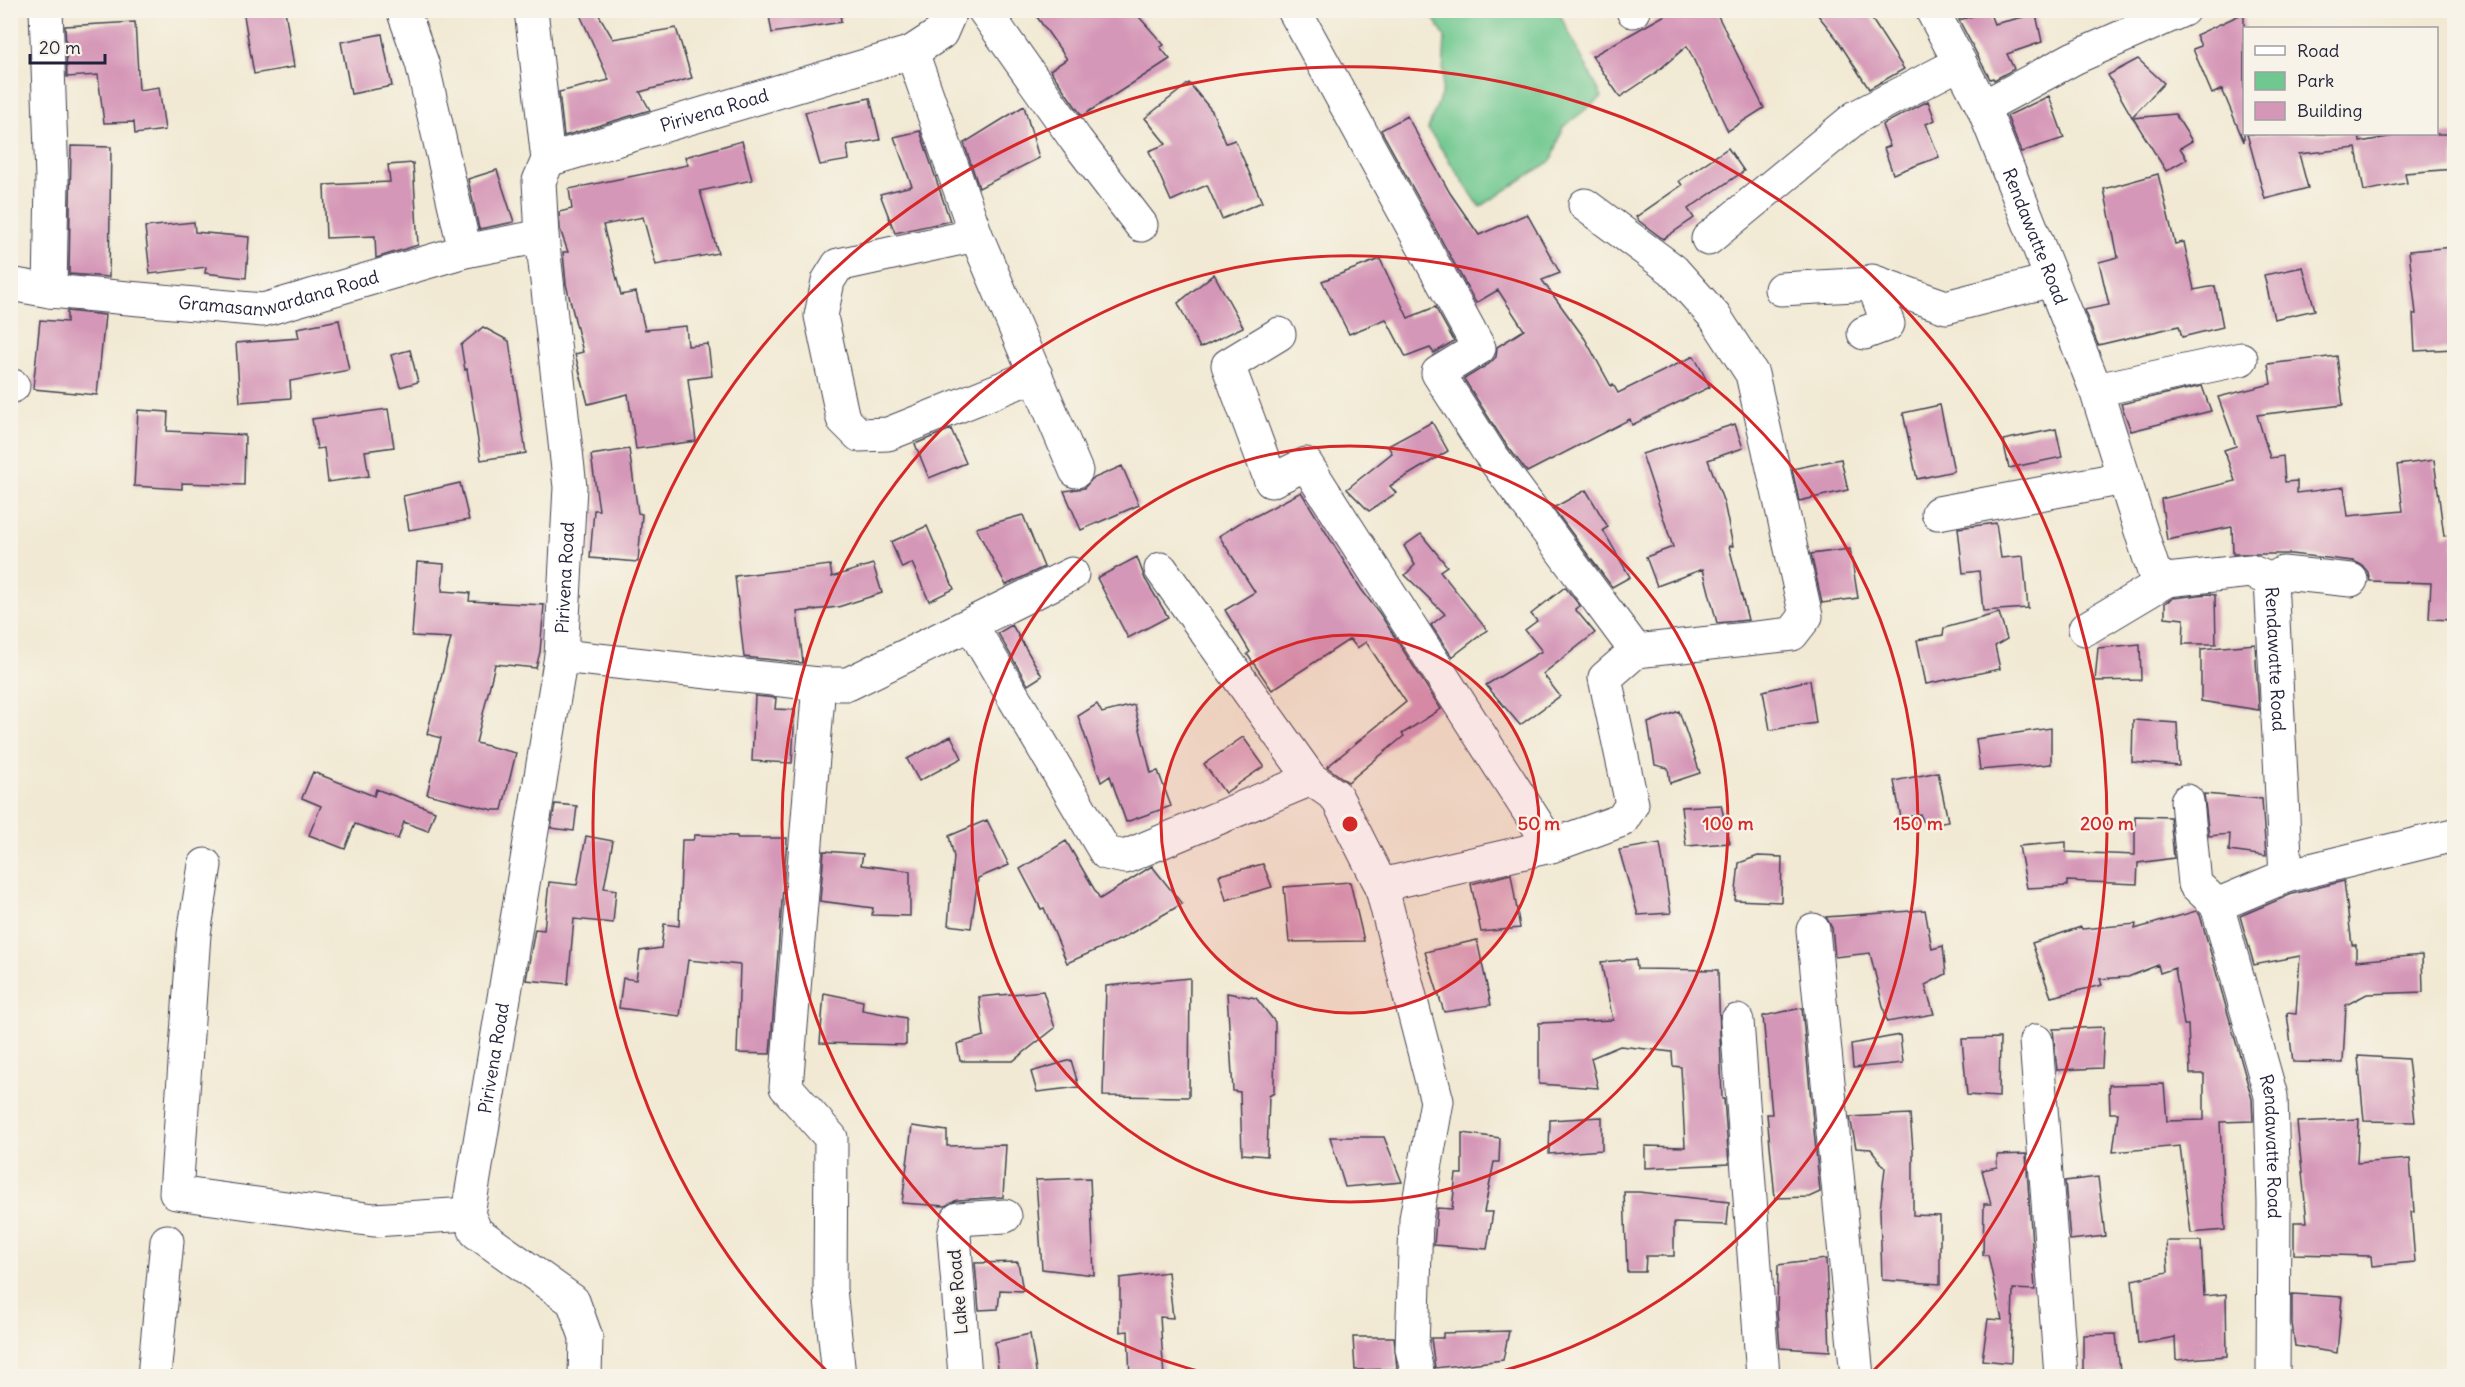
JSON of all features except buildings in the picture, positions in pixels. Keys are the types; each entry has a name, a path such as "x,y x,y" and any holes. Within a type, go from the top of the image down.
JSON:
{"street":[{"path":"46,10 52,179 50,291"},
{"path":"403,10 422,63 465,251"},
{"path":"531,10 548,160"},
{"name":"Pirivena Road","path":"468,1214 561,656 570,487 542,236 539,181 548,160 912,52 941,33 951,10"},
{"path":"984,10 1076,140 1141,225"},
{"path":"1294,10 1490,341 1438,373 1488,451 1636,651"},
{"name":"Rendawatte Road","path":"1932,10 1983,107 2096,390 2154,572 2167,580 2250,571 2271,580 2286,876"},
{"path":"1983,107 2074,58 2183,10"},
{"path":"912,52 976,235 1076,471"},
{"path":"1708,239 1856,117 1960,63"},
{"path":"1382,885 1551,846 1622,820 1632,804 1605,678 1636,651 1792,634 1806,616 1752,374 1715,317 1673,270 1585,205"},
{"path":"976,235 838,265 828,281 821,316 843,419 860,435 888,434 1036,375"},
{"name":"Gramasanwardana Road","path":"10,284 50,291 263,310 465,251 542,236"},
{"path":"1864,333 1888,324 1872,280 1946,307 2052,280"},
{"path":"1781,289 1873,284"},
{"path":"1279,334 1228,365 1271,481 1306,464 1551,846"},
{"path":"2096,390 2241,359"},
{"path":"1938,513 2124,478"},
{"path":"1161,569 1311,779 1335,796 1382,885 1437,1101 1416,1219 1412,1349 1418,1377"},
{"path":"2271,580 2283,573 2351,580"},
{"path":"561,656 819,684 848,684 1071,574"},
{"path":"2085,629 2167,580"},
{"path":"971,625 1106,853 1125,857 1311,779"},
{"path":"819,684 786,1087 831,1138 830,1289 839,1377"},
{"path":"2187,801 2195,884 2217,905 2286,876 2454,835"},
{"path":"205,865 194,934 176,1193 374,1220 468,1214 476,1232 573,1301 586,1337 585,1377"},
{"name":"Rendawatte Road","path":"2217,905 2271,1096 2274,1203 2273,1377"},
{"path":"1813,930 1857,1377"},
{"path":"1737,1021 1763,1377"},
{"path":"2036,1041 2061,1377"},
{"name":"Lake Road","path":"965,1377 954,1235 958,1220 1005,1216"},
{"path":"154,1377 168,1240"}],"green space":[{"path":"1429,11 1558,11 1602,97 1563,127 1552,160 1480,207 1428,129 1442,92 1445,37"}]}
